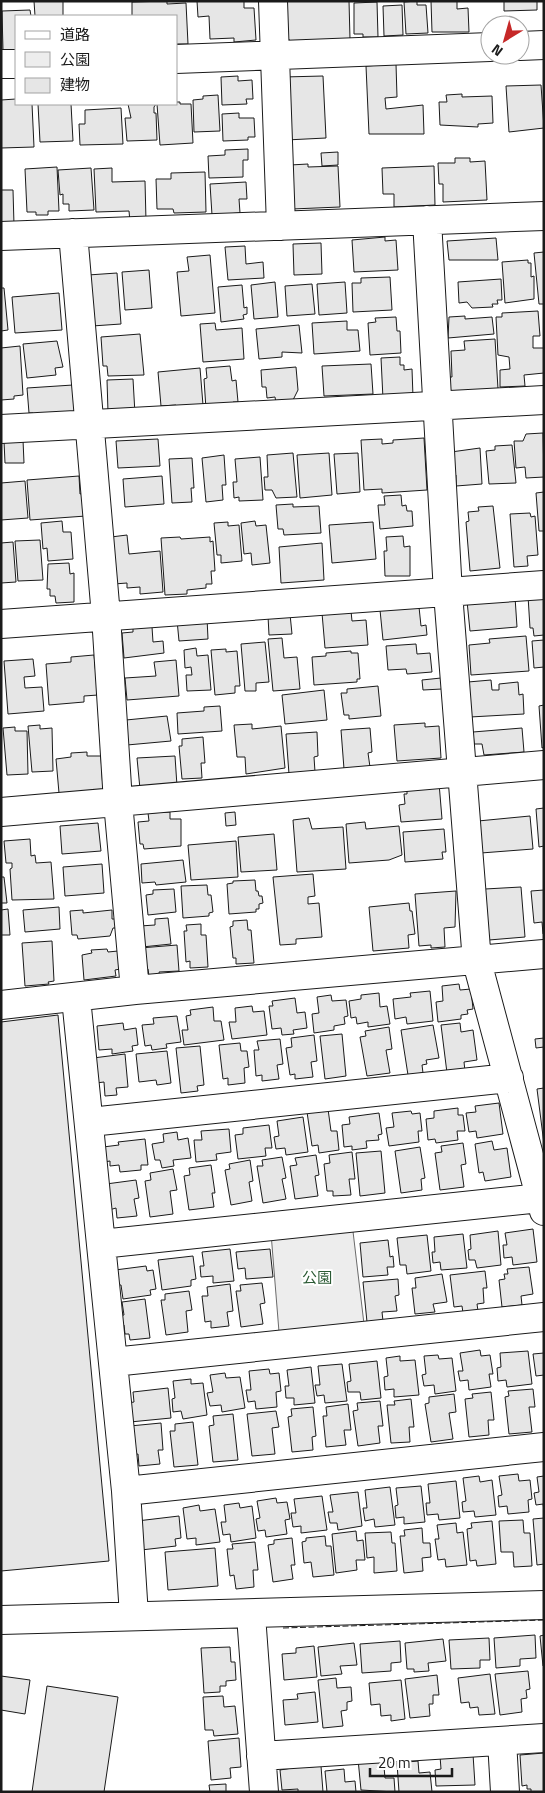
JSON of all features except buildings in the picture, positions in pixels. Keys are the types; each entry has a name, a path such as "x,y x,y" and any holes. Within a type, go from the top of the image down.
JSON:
{"street":[{"path":"273,1 281,226"},
{"path":"530,46 544,45"},
{"path":"178,59 480,47"},
{"path":"1,64 15,64"},
{"path":"1,236 544,216"},
{"path":"101,1244 540,1189 478,962 448,593 427,220"},
{"path":"74,234 106,616 118,802 136,990"},
{"path":"1,429 544,400"},
{"path":"1,624 544,585"},
{"path":"1,812 544,765"},
{"path":"1,1006 136,990 478,962 544,954"},
{"path":"76,998 126,1491 134,1616"},
{"path":"90,1122 509,1078"},
{"path":"113,1362 544,1318"},
{"path":"126,1491 544,1447"},
{"path":"1,1620 544,1606"},
{"path":"251,1615 264,1792"},
{"path":"261,1756 544,1738"},
{"path":"502,1741 505,1792"}],"green space":[{"name":"公園","path":"352,1223 364,1324 279,1332 271,1233"}],"fence":[{"path":"283,1628 544,1620"}]}
